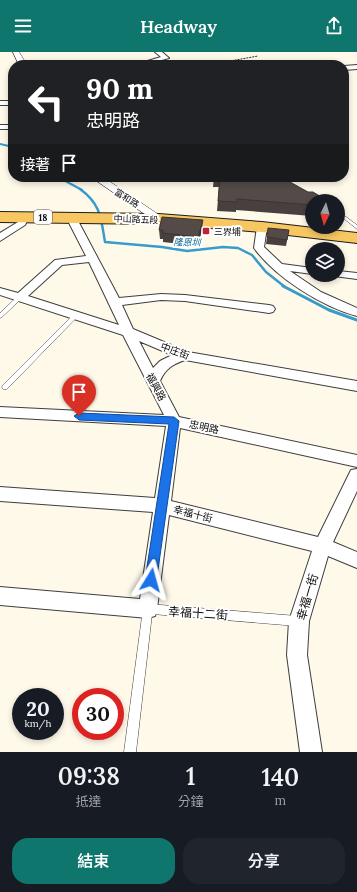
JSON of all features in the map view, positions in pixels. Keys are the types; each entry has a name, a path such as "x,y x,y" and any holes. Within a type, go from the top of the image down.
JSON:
{"main road":[{"name":"18","path":"0,217 107,218"},
{"name":"中山路五段","path":"107,218 262,227 357,238"}],"street":[{"path":"152,56 159,60 166,58 158,52"},
{"name":"富和路","path":"103,182 148,211 159,220"},
{"path":"107,218 119,214 124,210 129,200"},
{"path":"0,238 22,223 24,217"},
{"name":"福興路","path":"71,217 174,421"},
{"path":"262,227 259,248 280,267 303,286 341,306 357,312"},
{"path":"20,297 59,262 92,258"},
{"path":"280,267 305,270"},
{"path":"345,275 357,276"},
{"name":"中庄街","path":"0,291 128,332 185,356 357,386"},
{"path":"115,302 161,297 185,298 269,309"},
{"path":"153,381 158,369 173,360 185,356"},
{"name":"忠明路","path":"0,412 174,421 357,461"},
{"path":"148,609 161,506 174,421"},
{"name":"幸福一街","path":"311,752 297,655 300,621 322,546 357,474"},
{"name":"幸福十街","path":"0,494 161,506 322,546 357,560"},
{"name":"幸福十二街","path":"0,596 148,609"}],"lane":[{"path":"345,218 357,228"},
{"path":"0,316 20,297"},
{"path":"5,387 76,315"},
{"path":"130,752 148,609"},
{"name":"幸福十二街","path":"148,609 300,621"}],"path":[{"path":"236,60 258,56"}],"building":[{"path":"220,182 290,182 308,192 316,194 305,194 305,204 237,199 237,202 218,201"},
{"path":"162,217 203,220 198,237 163,233 163,230 159,230"},
{"path":"268,228 289,230 287,240 267,237"}],"waterway":[{"name":"隆恩圳","path":"0,144 8,146"},
{"name":"隆恩圳","path":"67,182 82,190"},
{"name":"隆恩圳","path":"80,189 92,200 99,212 105,242 162,247 187,251 223,247 238,248 252,255 266,272 285,287"},
{"name":"隆恩圳","path":"283,286 329,310 357,320"}],"place":[{"name":"三界埔","path":"206,231"}],"route":[{"path":"79,416 174,421 151,580"}]}
